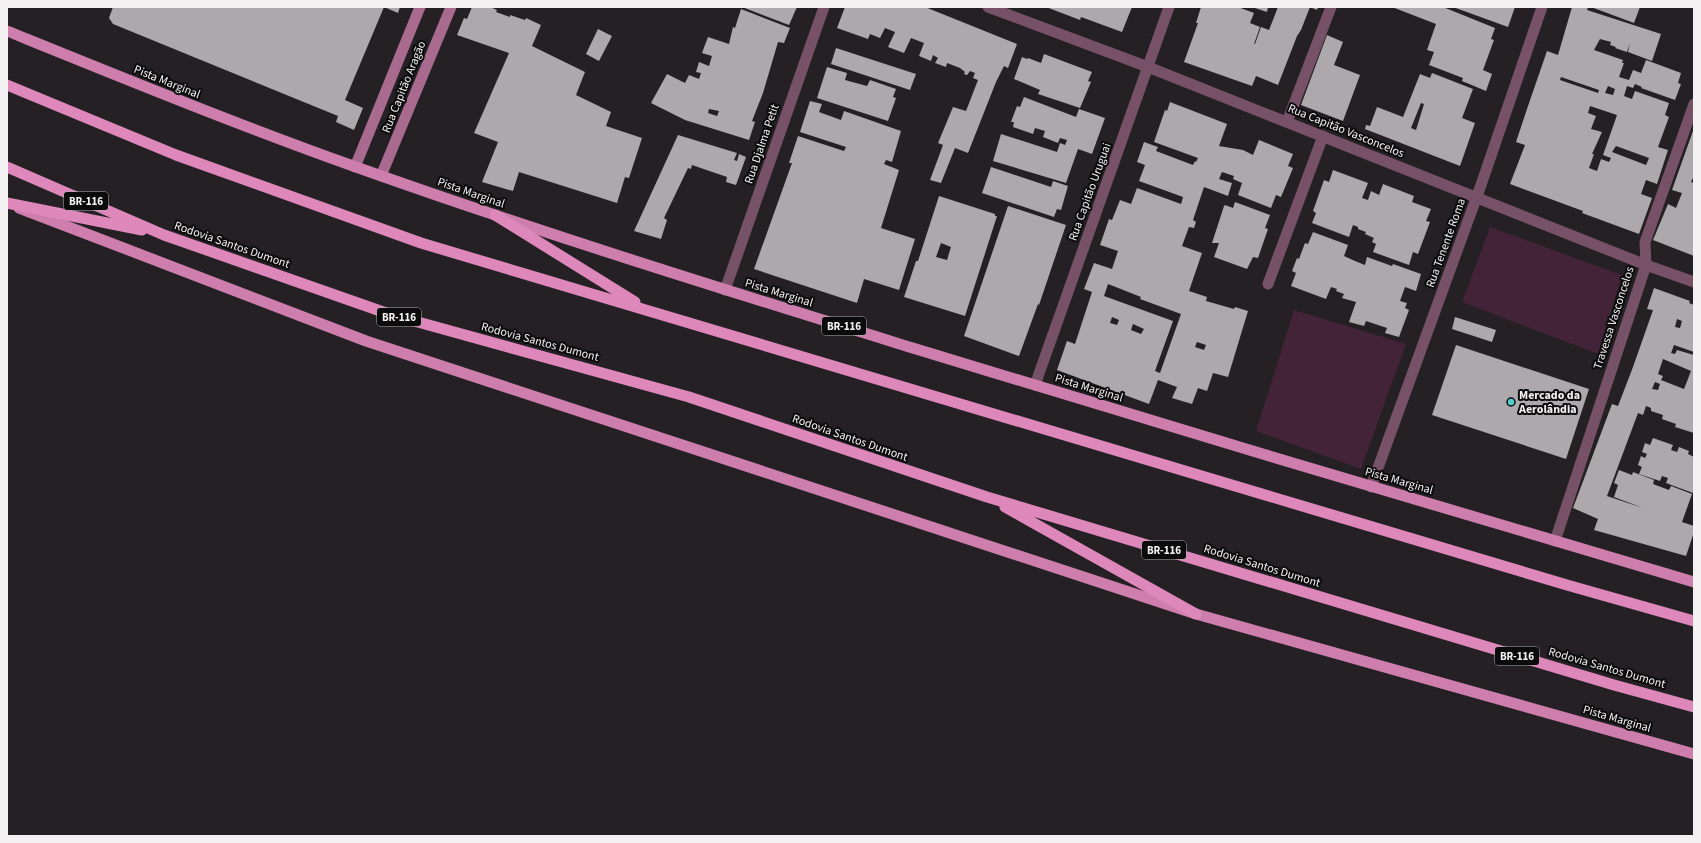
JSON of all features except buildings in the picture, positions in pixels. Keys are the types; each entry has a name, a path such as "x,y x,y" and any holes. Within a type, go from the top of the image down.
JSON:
{"highway":[{"path":"7,85 176,155 413,241 1567,585 1694,621"},
{"name":"Rodovia Santos Dumont","path":"7,167 164,235 390,314 689,397 987,497 1614,685 1694,707"},
{"path":"7,204 164,235"},
{"path":"495,215 647,310"},
{"path":"987,497 1196,614"}],"main road":[{"name":"Rua Capitão Aragão","path":"355,167 420,7"},
{"name":"Rua Capitão Aragão","path":"381,176 451,7"},
{"name":"Pista Marginal","path":"7,31 182,102 355,167 495,215 725,290 1035,385 1371,487 1694,582"},
{"name":"Pista Marginal","path":"7,204 366,341 1196,614 1694,754"}],"street":[{"name":"Rua Djalma Petit","path":"725,290 824,7"},
{"name":"Rua Capitão Vasconcelos","path":"988,7 1148,67 1646,265 1694,282"},
{"name":"Rua Capitão Uruguai","path":"1035,385 1169,7"},
{"path":"1287,122 1331,7"},
{"name":"Rua Tenente Roma","path":"1371,487 1476,197 1542,7"},
{"name":"Travessa Vasconcelos","path":"1555,541 1646,265 1645,242 1694,104"},
{"path":"1268,284 1323,136"}],"shaded area":[{"path":"1490,227 1622,275 1598,354 1462,302"},
{"path":"1294,310 1406,344 1361,469 1256,431"}],"place":[{"name":"Mercado da Aerolândia","path":"1511,402"}]}
